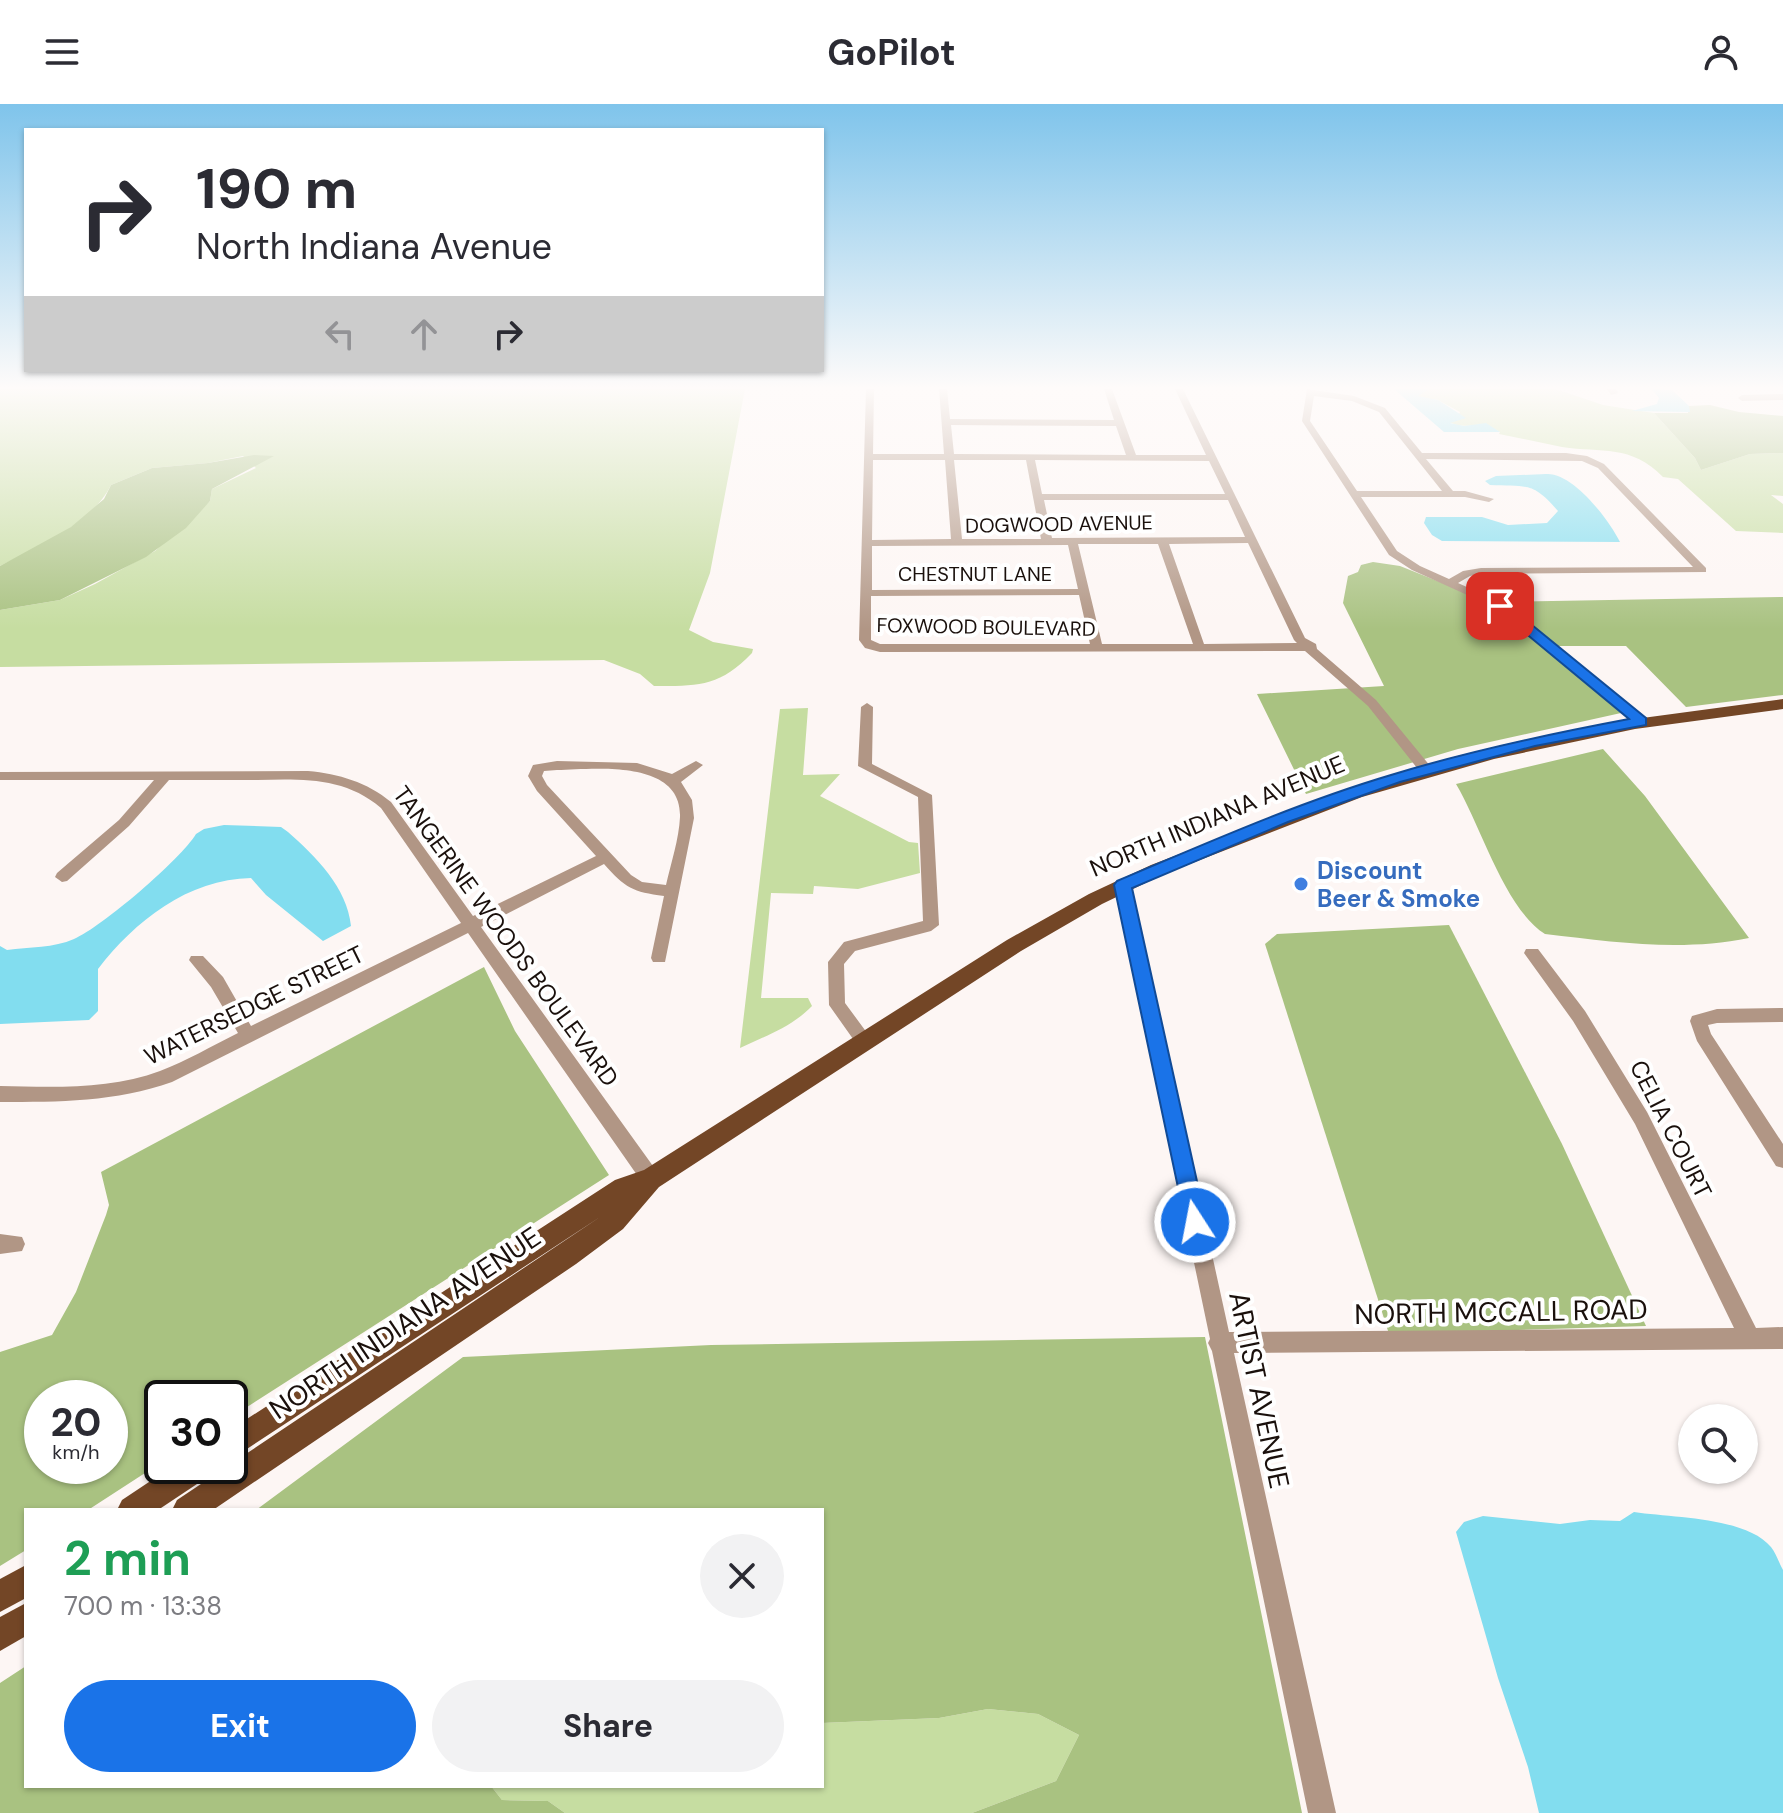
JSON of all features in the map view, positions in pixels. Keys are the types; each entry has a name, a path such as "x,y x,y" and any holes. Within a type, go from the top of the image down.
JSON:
{"main road":[{"name":"NORTH INDIANA AVENUE","path":"248,1434 623,1188 651,1179 982,965 1123,885 1282,818 1426,770 1534,741 1641,721 1783,704"},
{"name":"NORTH INDIANA AVENUE","path":"190,1508 567,1255 614,1221 651,1179"},
{"path":"135,1508 172,1484"},
{"path":"0,1597 24,1581"},
{"path":"0,1635 24,1619"}],"street":[{"name":"FOXWOOD BOULEVARD","path":"868,469 865,640 874,647 1312,647"},
{"path":"950,469 957,543"},
{"path":"1032,469 1047,541"},
{"path":"1219,469 1300,640 1312,647 1372,703 1426,770"},
{"path":"1336,469 1393,553 1424,572 1500,606 1641,721"},
{"path":"1430,469 1449,493"},
{"path":"1451,582 1467,573 1481,571 1702,570 1604,469"},
{"path":"1352,494 1449,493 1489,499"},
{"path":"1038,497 1233,497"},
{"path":"1072,540 1097,647"},
{"path":"1162,540 1200,648"},
{"name":"DOGWOOD AVENUE","path":"867,543 1252,540"},
{"name":"CHESTNUT LANE","path":"866,593 1084,592"},
{"path":"864,1041 837,1005 836,962 850,946 931,925 925,795 865,766 867,707"},
{"path":"672,781 696,765"},
{"path":"659,958 672,891 687,807 681,790 658,772 631,766 538,768 535,776 542,788 631,883 650,890 672,891"},
{"name":"TANGERINE WOODS BOULEVARD","path":"0,776 308,775 360,787 386,805 651,1179"},
{"path":"62,877 124,823 165,776"},
{"name":"WATERSEDGE STREET","path":"0,1094 104,1094 129,1090 166,1077 606,857"},
{"name":"ARTIST AVENUE","path":"1123,885 1322,1813"},
{"name":"CELIA COURT","path":"1532,953 1586,1027 1641,1118 1750,1338"},
{"path":"197,960 217,982 248,1036"},
{"path":"1783,1015 1717,1016 1698,1021 1703,1036 1783,1160"},
{"name":"NORTH MCCALL ROAD","path":"1219,1343 1783,1338"}],"green space":[{"path":"0,469 150,469 111,485 91,512 77,523 0,566"},
{"path":"150,469 250,469 212,489 210,501 186,528 146,557 60,600 0,610 0,566 71,527 104,499 111,485"},
{"path":"254,469 730,469 710,573 689,630 713,642 753,649 752,653 718,678 696,685 670,686 654,686 640,674 604,660 0,667 0,610 60,600 155,551 210,501 212,489"},
{"path":"1654,469 1783,469 1783,496 1771,495 1783,504 1783,533 1736,531 1678,479 1663,477"},
{"path":"1373,562 1400,566 1490,602 1783,597 1783,695 1686,707 1626,646 1542,646 1621,713 1458,749 1306,794 1257,694 1384,686 1343,603 1348,576 1358,572 1361,565"},
{"path":"808,708 803,775 840,774 820,796 909,842 918,843 920,873 858,889 814,886 813,894 771,893 761,998 808,998 812,1006 787,1025 740,1048 780,709"},
{"path":"1603,749 1645,796 1749,938 1672,945 1545,934 1518,906 1456,784"},
{"path":"1449,925 1562,1144 1646,1326 1389,1334 1265,944 1277,934"},
{"path":"484,967 515,1031 609,1175 248,1406 248,1380 144,1380 144,1474 91,1508 24,1508 24,1551 0,1566 0,1352 52,1335 76,1292 109,1205 101,1172"},
{"path":"1205,1337 1302,1813 972,1813 1056,1781 1079,1735 1038,1714 988,1709 939,1718 824,1723 824,1508 259,1508 463,1357 711,1345"},
{"path":"24,1667 24,1788 493,1788 502,1800 548,1801 565,1813 0,1813 0,1683"},
{"path":"988,1709 1038,1714 1079,1735 1056,1781 972,1813 565,1813 548,1801 502,1800 493,1788 824,1788 824,1723 939,1718"}],"water":[{"path":"1546,474 1567,481 1589,499 1620,542 1442,541 1432,535 1424,523 1426,517 1482,517 1508,525 1547,523 1558,511 1535,490 1521,486 1490,485 1485,481 1496,476"},
{"path":"224,825 281,827 288,832 319,862 337,886 351,926 323,941 266,895 251,878 206,886 146,919 113,951 98,969 98,1011 89,1020 0,1024 0,946 7,950 50,946 87,932 140,891 175,859 196,834"},
{"path":"1634,1512 1727,1524 1760,1537 1776,1555 1783,1570 1783,1813 1539,1813 1528,1767 1498,1678 1456,1532 1464,1522 1483,1516 1560,1524 1590,1520 1620,1521"}],"place":[{"name":"Discount Beer & Smoke","path":"1301,884"}],"route":[{"path":"1195,1222 1123,885 1355,791 1476,755 1641,721 1500,606"}]}
